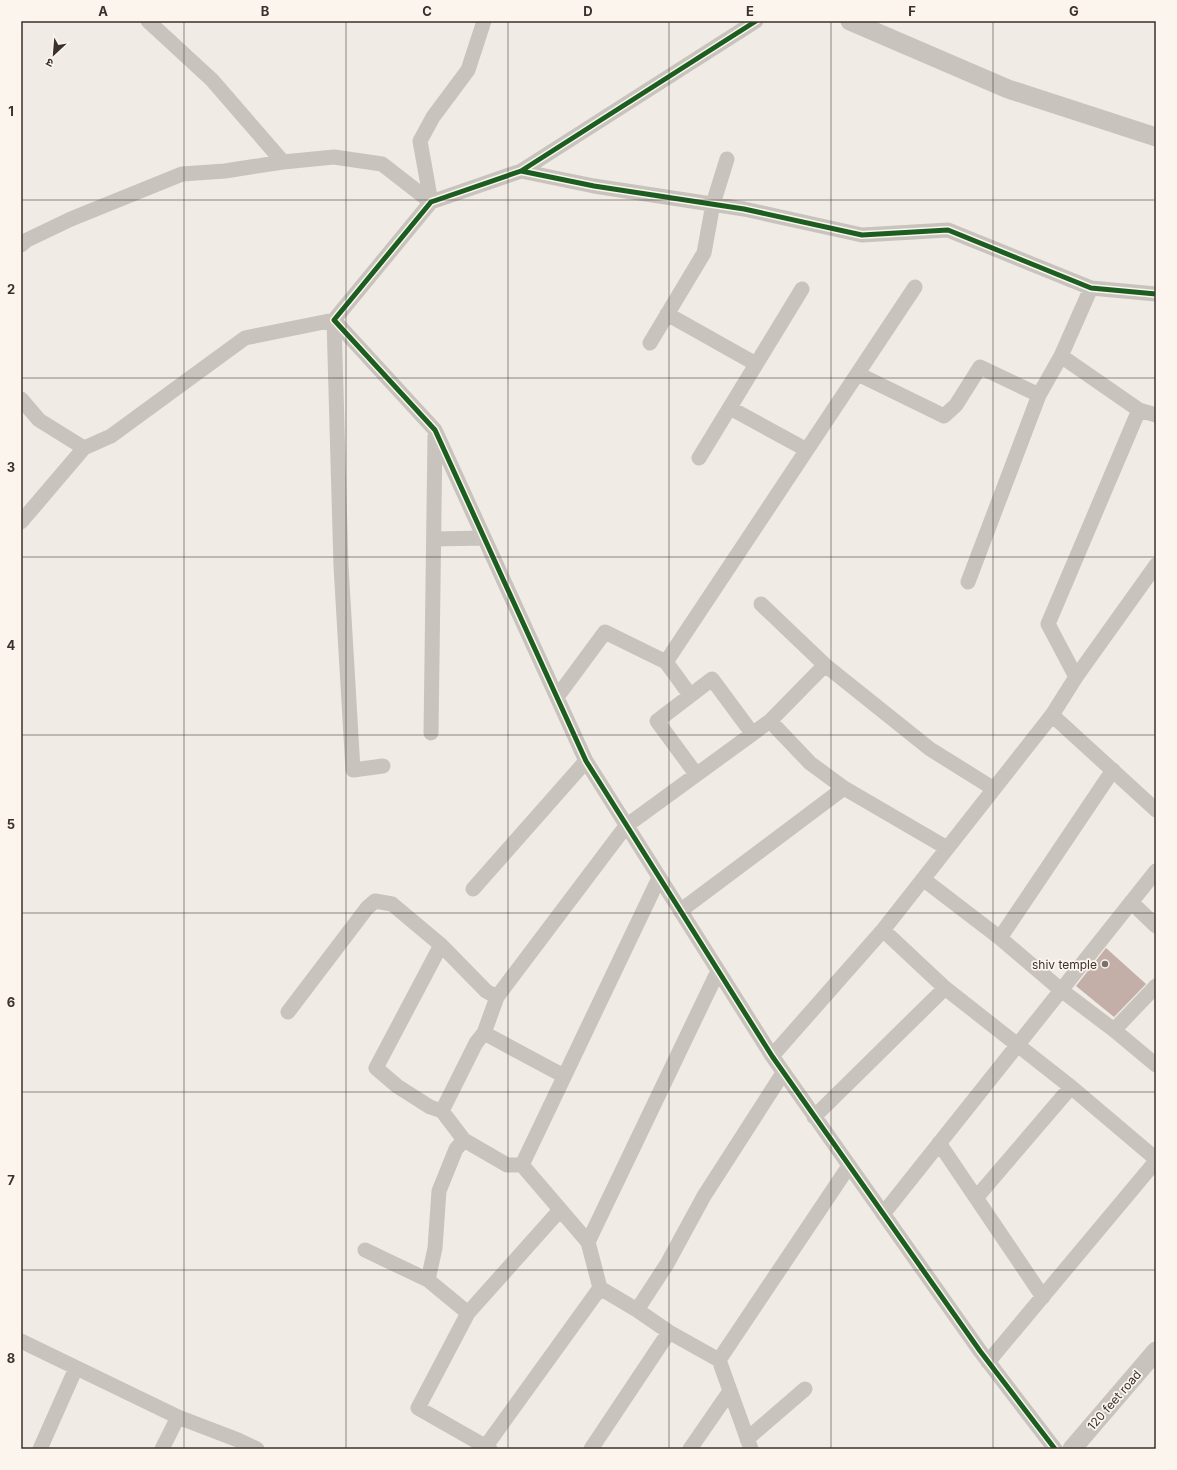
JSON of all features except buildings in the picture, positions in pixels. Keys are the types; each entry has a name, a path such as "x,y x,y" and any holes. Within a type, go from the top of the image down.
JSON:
{"street":[{"path":"148,21 212,80 283,162"},
{"path":"431,202 420,141 433,117 468,70 484,21"},
{"path":"21,522 84,448 111,436 245,338 334,320 431,202 521,171 756,21"},
{"path":"860,23 1008,89 1156,137"},
{"path":"21,245 27,240 71,219 182,174 225,171 283,162 334,157 382,164 431,202"},
{"path":"650,342 704,253 713,204 727,159"},
{"path":"521,171 594,186 744,208 862,235 948,230 1091,288 1156,294"},
{"path":"666,662 915,288"},
{"path":"968,582 1039,395 1061,356 1091,288"},
{"path":"700,458 802,289"},
{"path":"667,314 756,364"},
{"path":"334,320 435,430 586,762 772,1056 988,1362 1055,1449"},
{"path":"334,320 342,566 353,770 383,766"},
{"path":"1061,356 1139,410 1156,414"},
{"path":"858,374 944,416 956,405 980,366 1039,395"},
{"path":"21,399 39,420 84,448"},
{"path":"730,408 807,450"},
{"path":"1076,676 1048,624 1139,410"},
{"path":"431,733 435,430"},
{"path":"434,539 484,538"},
{"path":"772,1056 883,930 1052,715 1076,676 1156,565"},
{"path":"761,604 825,665 930,749 994,789"},
{"path":"556,697 604,632 666,662 690,695"},
{"path":"442,1111 476,1043 484,1033 497,997 626,826 770,721 825,665"},
{"path":"696,774 657,721 712,678 752,733"},
{"path":"1052,715 1156,810"},
{"path":"770,721 810,763 844,788 947,848"},
{"path":"473,889 586,762"},
{"path":"1000,938 1113,770"},
{"path":"680,911 844,788"},
{"path":"883,1214 1156,871"},
{"path":"522,1164 659,878"},
{"path":"923,879 1000,938 1061,990 1114,1030 1156,1065"},
{"path":"288,1012 367,908 375,901 392,904 441,945 486,990 497,997"},
{"path":"1131,902 1156,926"},
{"path":"883,930 945,988 1071,1088 1156,1160 988,1362"},
{"path":"441,945 376,1068 397,1086 430,1107 442,1111 464,1140 507,1165 522,1164"},
{"path":"588,1242 718,971"},
{"path":"1114,1030 1156,986"},
{"path":"814,1117 945,988"},
{"path":"484,1033 564,1076"},
{"path":"637,1310 667,1264 704,1196 783,1073"},
{"path":"976,1198 1071,1088"},
{"path":"428,1280 435,1248 439,1191 456,1149 464,1140"},
{"path":"939,1143 1043,1297"},
{"path":"522,1164 588,1242 600,1288 637,1310 669,1332 720,1360 749,1444 805,1389"},
{"path":"720,1360 849,1166"},
{"path":"560,1210 468,1313 418,1408 488,1447 600,1288"},
{"path":"365,1250 428,1280 468,1313"},
{"path":"591,1449 669,1332"},
{"path":"21,1341 178,1417 238,1440 257,1449"},
{"name":"120 feet road","path":"1072,1449 1156,1351"},
{"path":"40,1449 76,1368"},
{"path":"690,1449 730,1391"},
{"path":"162,1449 178,1417"}],"cycle path":[{"path":"756,21 521,171 594,186 744,209 862,235 948,230 1091,288 1156,294"},
{"path":"521,171 431,202 334,320 435,430 586,761 772,1056 980,1351 1055,1449"}],"place":[{"name":"shiv temple","path":"1105,964"}]}
